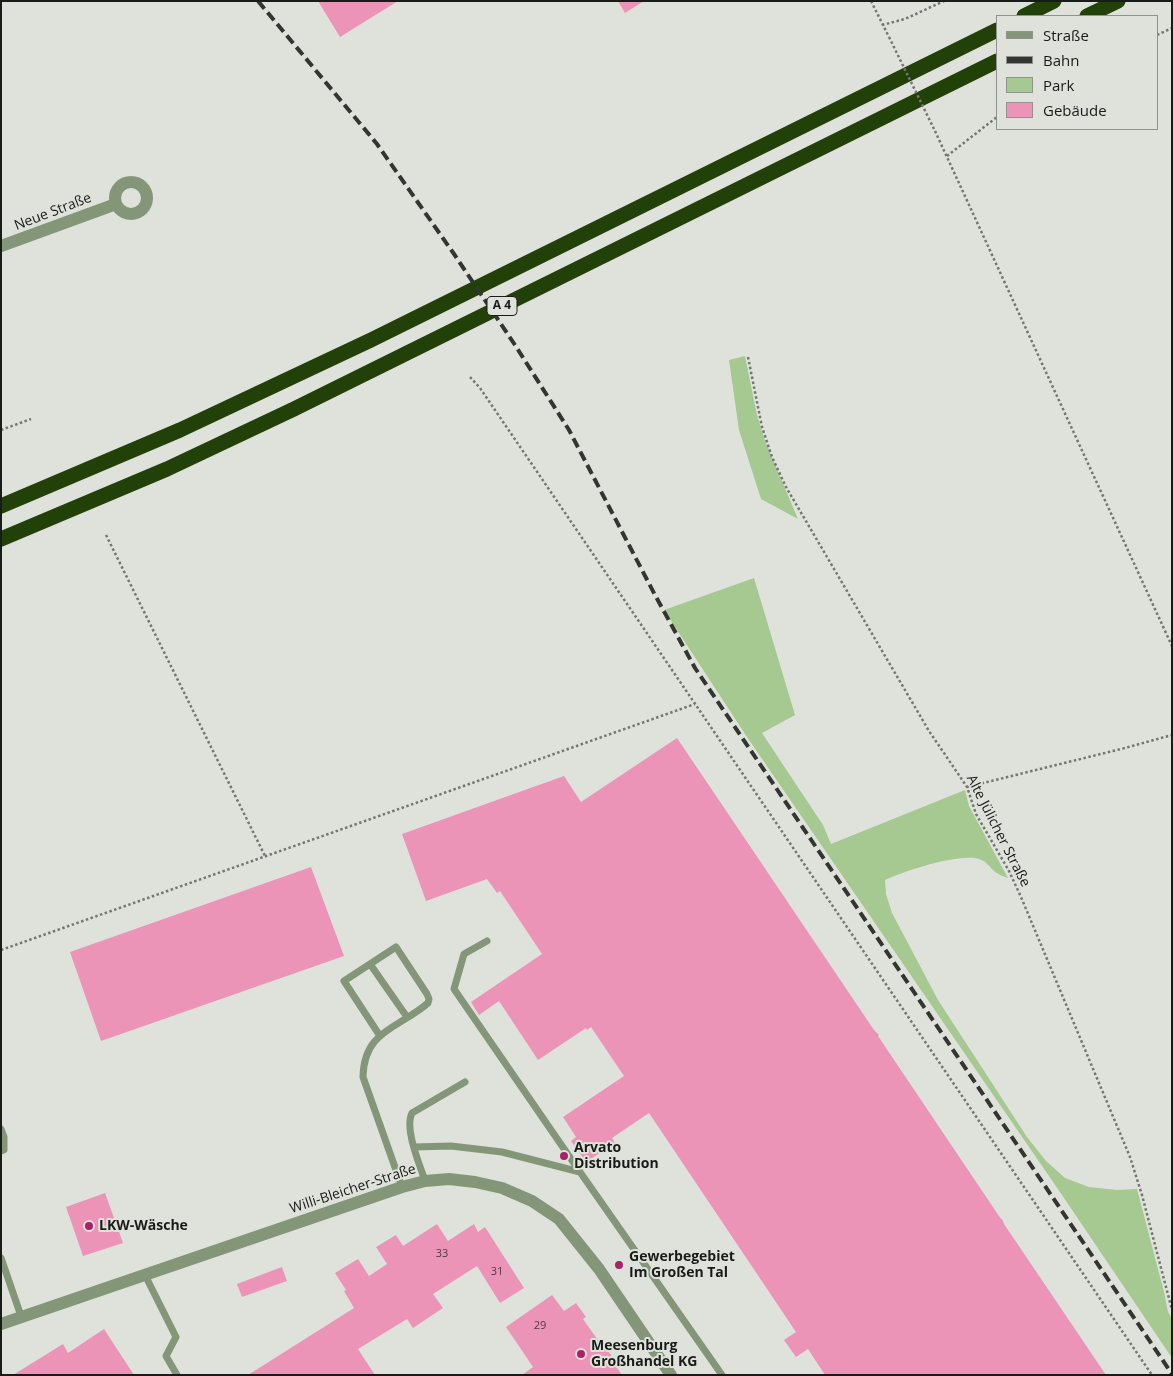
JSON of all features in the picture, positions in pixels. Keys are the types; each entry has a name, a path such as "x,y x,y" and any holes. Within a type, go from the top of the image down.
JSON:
{"highway":[{"path":"1026,15 1054,1"},
{"path":"1089,15 1118,1"},
{"name":"A 4","path":"1,506 180,430 371,340 996,30"},
{"name":"A 4","path":"1,539 167,469 294,409 996,61"}],"street":[{"name":"Neue Straße","path":"1,246 116,204"},
{"name":"Willi-Bleicher-Straße","path":"1,1324 402,1187 425,1181 449,1179 502,1188 532,1201 559,1219 599,1269 671,1375"}],"lane":[{"path":"487,941 464,954 454,989 722,1375"},
{"path":"380,1036 344,981 396,947 427,994 428,1003 425,1006 407,1017 380,1036 376,1038 368,1052 363,1077 402,1187"},
{"path":"370,964 407,1017"},
{"path":"425,1181 414,1147 409,1119 412,1113 465,1082"},
{"path":"1,1129 4,1137 4,1150 1,1151"},
{"path":"414,1147 451,1146 502,1152 580,1172"},
{"path":"1,1258 22,1316"},
{"path":"145,1275 176,1337 166,1356 177,1375"}],"path":[{"path":"872,1 882,25 935,130 1172,646"},
{"path":"882,25 905,20 944,1"},
{"path":"1158,35 1172,28"},
{"path":"947,156 996,118"},
{"name":"Alte Jülicher Straße","path":"748,357 762,427 772,457 786,487 929,731 967,787 976,814 1009,871 1021,897 1130,1157 1142,1195 1172,1310"},
{"path":"470,378 485,396 1152,1375"},
{"path":"1,430 31,419"},
{"path":"106,535 265,856"},
{"path":"1,950 695,704"},
{"path":"967,787 1172,735"}],"green space":[{"path":"745,356 757,415 765,441 798,519 761,499 739,430 729,360"},
{"path":"754,578 795,715 762,733 823,825 831,844 965,790 969,806 1008,878 995,872 984,861 970,858 958,858 918,868 885,880 886,894 892,913 938,1000 1027,1137 1046,1161 1065,1178 1089,1187 1117,1190 1137,1189 1168,1312 1172,1319 1172,1358 749,740 664,610"}],"building":[{"path":"318,1 398,1 340,37"},
{"path":"618,1 644,1 625,13"},
{"path":"677,738 879,1035 1106,1375 825,1375 808,1349 796,1357 784,1340 796,1332 649,1113 612,1138 615,1143 586,1162 571,1141 576,1137 563,1117 624,1076 591,1027 587,1030 586,1028 538,1060 499,1001 479,1015 471,1002 542,954 500,891 497,893 487,879 426,901 402,834 564,776 581,802"},
{"path":"311,867 344,956 101,1041 70,952"},
{"path":"105,1193 123,1243 83,1256 66,1207"},
{"path":"437,1224 448,1241 474,1224 478,1232 485,1227 524,1288 500,1303 477,1266 433,1294 443,1308 413,1328 407,1319 358,1349 375,1375 248,1375 354,1308 344,1291 346,1290 335,1273 358,1259 369,1276 387,1264 376,1247 396,1235 403,1246"},
{"path":"282,1267 287,1281 242,1297 237,1284"},
{"path":"552,1295 564,1311 576,1303 586,1317 583,1319 613,1358 613,1362 622,1375 522,1375 533,1367 506,1327"},
{"path":"104,1329 134,1375 13,1375 63,1344 68,1353"}],"railway":[{"path":"258,1 377,144 515,345 569,430 695,668 1172,1374"}],"place":[{"name":"Arvato Distribution","path":"564,1156"},
{"name":"LKW-Wäsche","path":"89,1226"},
{"name":"Gewerbegebiet Im Großen Tal","path":"619,1265"},
{"name":"Meesenburg Großhandel KG","path":"581,1354"}]}
